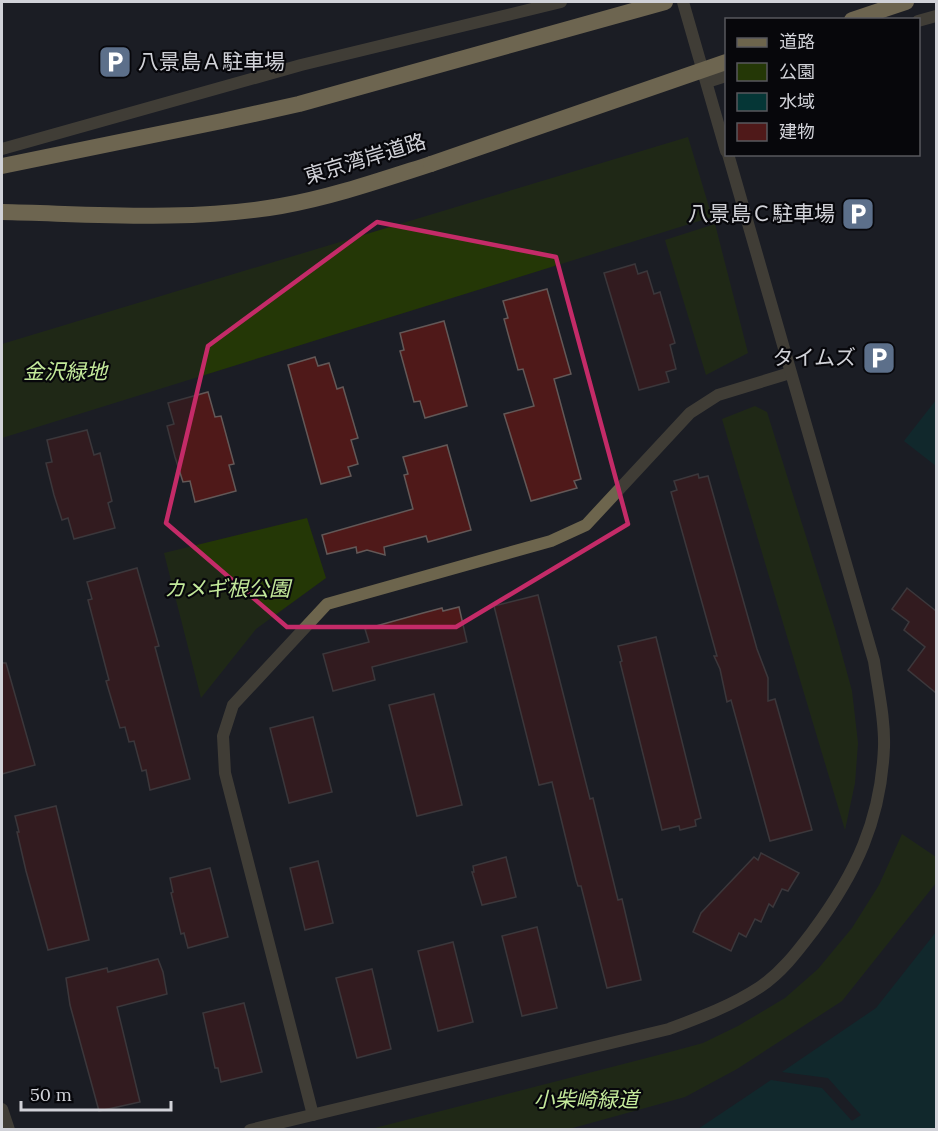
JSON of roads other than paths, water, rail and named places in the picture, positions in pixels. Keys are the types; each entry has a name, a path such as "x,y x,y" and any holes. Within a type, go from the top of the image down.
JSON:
{"highway":[{"path":"2,165 222,122 299,104 665,2"},
{"path":"858,18 906,2"},
{"name":"東京湾岸道路","path":"2,212 182,216 251,210 330,196 725,62"}],"street":[{"path":"2,149 300,65 561,2"},
{"path":"683,2 725,146"},
{"path":"920,20 936,16"},
{"path":"707,82 725,76"},
{"path":"250,1130 669,1029 728,1007 762,986 788,964 836,900 863,849 874,818 884,746 874,661 728,156"},
{"path":"313,1114 225,774 223,736 233,705 327,604 551,541 586,525 690,413 718,396 790,373"},
{"path":"2,1109 9,1130"}],"water":[{"path":"936,400 936,466 904,441"},
{"path":"936,932 936,1129 698,1129 771,1080 822,1088 852,1121 861,1115 828,1078 782,1072 876,1008"}],"place":[{"name":"八景島Ａ駐車場","path":"115,62"},
{"name":"八景島Ｃ駐車場","path":"858,214"},
{"name":"タイムズ","path":"879,358"}],"park label":[{"name":"金沢緑地","path":"65,372"},
{"name":"カメギ根公園","path":"227,589"},
{"name":"小柴崎緑道","path":"586,1100"}]}
